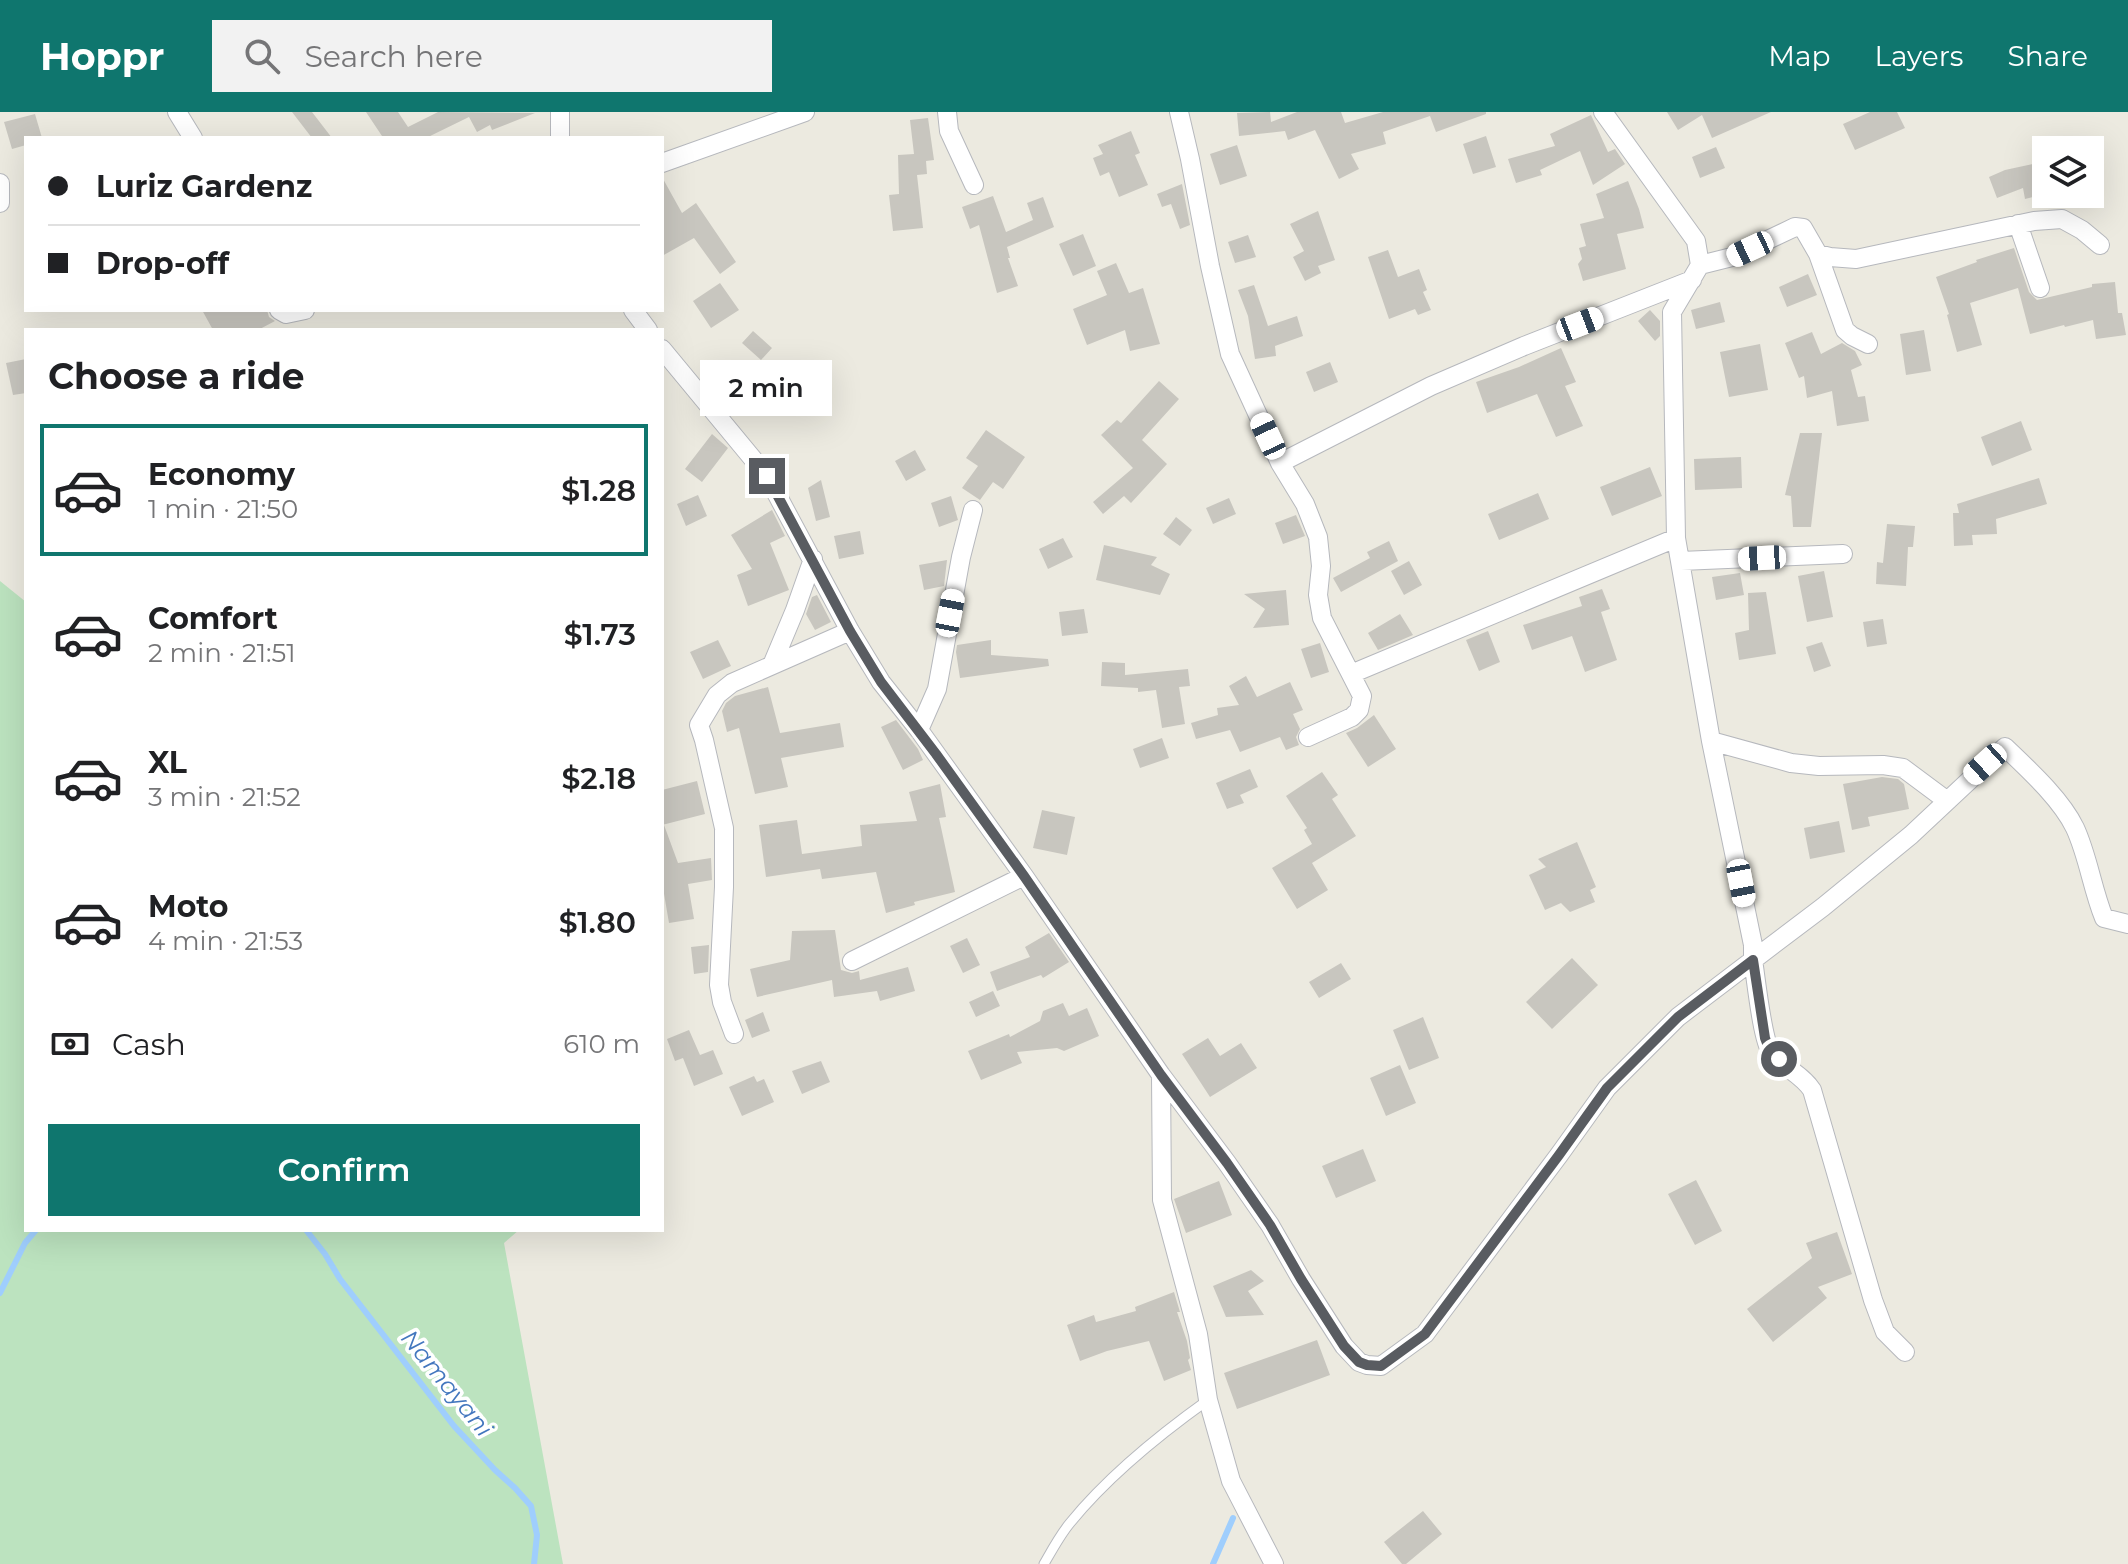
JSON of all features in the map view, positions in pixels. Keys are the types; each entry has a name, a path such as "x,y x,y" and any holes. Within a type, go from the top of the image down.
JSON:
{"street":[{"path":"177,112 192,136"},
{"path":"560,112 560,136"},
{"path":"664,162 805,112"},
{"path":"947,112 949,131 974,185"},
{"path":"1179,112 1230,354 1280,463 1305,504 1318,537 1321,566 1318,595 1322,618 1362,696 1359,710 1352,717 1308,737"},
{"path":"1603,112 1696,241 1696,272 1672,312 1676,538 1711,741 1753,945 1765,1038 1770,1051 1812,1090 1873,1300 1885,1332 1905,1352"},
{"path":"0,183 0,203"},
{"path":"1818,254 1856,259 2018,224 2062,219 2100,245"},
{"path":"2018,224 2040,288"},
{"path":"1280,463 1431,386 1795,227 1803,228 1818,254 1845,330 1868,344"},
{"path":"668,370 767,476 850,631 881,682 919,730 1161,1075 1227,1163 1270,1225 1344,1346 1359,1362 1381,1366 1425,1334 1607,1088 1678,1017 1911,835 2005,747 2042,783 2073,825 2104,918 2128,924"},
{"path":"919,730 937,689 961,557 973,510"},
{"path":"1351,674 1676,538"},
{"path":"1681,561 1843,554"},
{"path":"772,665 813,559"},
{"path":"734,1034 719,985 724,828 699,725 717,695 732,683 850,631"},
{"path":"1711,741 1791,763 1903,768 1946,800"},
{"path":"852,961 1024,876"},
{"path":"1161,1075 1162,1200 1198,1334 1208,1400 1231,1481 1274,1564"}],"lane":[{"path":"1044,1564 1069,1524 1097,1493 1170,1427 1208,1400"}],"green space":[{"path":"0,581 24,600 24,1232 517,1232 504,1243 563,1564 0,1564"}],"building":[{"path":"292,112 312,112 330,136 310,136"},
{"path":"366,112 398,112 408,127 438,112 535,113 492,130 490,125 477,132 469,117 430,136 382,136"},
{"path":"1270,112 1271,122 1297,112 1341,112 1345,123 1383,112 1486,114 1436,132 1430,116 1383,132 1386,144 1351,154 1359,169 1339,179 1315,130 1288,140 1285,131 1239,136 1237,113"},
{"path":"1667,112 1771,112 1712,138 1702,115 1678,130"},
{"path":"1870,112 1897,112 1905,128 1855,150 1843,124"},
{"path":"35,114 41,136 24,136 24,146 12,149 4,122"},
{"path":"1591,115 1608,152 1615,149 1625,164 1593,185 1580,151 1540,170 1542,175 1516,183 1508,159 1555,146 1550,134"},
{"path":"928,118 934,160 926,161 927,174 917,175 923,228 893,231 889,195 899,194 898,155 914,154 910,120"},
{"path":"1131,131 1140,153 1135,155 1148,185 1119,197 1109,172 1100,176 1093,158 1103,154 1098,145"},
{"path":"1486,136 1496,167 1473,174 1463,144"},
{"path":"1237,145 1247,176 1220,185 1210,154"},
{"path":"1716,147 1725,168 1700,178 1692,157"},
{"path":"2032,164 2032,197 2025,199 2023,188 1997,198 1989,177"},
{"path":"664,181 682,213 696,203 736,262 720,274 694,238 664,255"},
{"path":"1628,181 1644,228 1617,234 1626,269 1583,281 1578,264 1582,259 1579,248 1586,246 1580,224 1604,218 1596,194"},
{"path":"1182,184 1190,225 1180,229 1171,204 1162,207 1157,194"},
{"path":"993,196 1006,232 1033,220 1027,203 1043,197 1054,227 1007,247 1018,286 997,293 979,225 970,229 962,207"},
{"path":"1318,211 1335,260 1318,266 1321,273 1305,281 1293,257 1304,251 1290,224"},
{"path":"1083,234 1096,266 1073,276 1059,244"},
{"path":"1248,235 1256,257 1235,263 1228,242"},
{"path":"2014,248 2029,292 2037,300 2092,287 2092,284 2115,282 2118,313 2122,313 2126,335 2096,339 2093,320 2030,334 2018,288 1970,303 1982,345 1957,352 1949,314 1936,277"},
{"path":"1388,250 1398,277 1419,269 1427,290 1423,292 1431,310 1418,315 1415,309 1389,319 1368,257"},
{"path":"1116,263 1129,293 1143,288 1160,344 1130,351 1125,330 1087,345 1073,309 1107,295 1097,271"},
{"path":"1808,274 1817,295 1787,307 1779,287"},
{"path":"720,283 739,310 711,328 693,301"},
{"path":"1254,285 1268,326 1297,316 1303,336 1275,346 1276,356 1255,359 1248,316 1238,290"},
{"path":"1720,302 1725,322 1696,329 1691,310"},
{"path":"1650,310 1660,321 1660,336 1655,341 1638,321"},
{"path":"203,312 268,312 275,321 262,328 212,328"},
{"path":"1924,330 1931,371 1906,375 1900,334"},
{"path":"753,331 772,348 761,360 742,343"},
{"path":"1812,332 1821,354 1842,343 1855,351 1862,365 1851,370 1858,397 1865,396 1869,421 1837,426 1832,391 1807,398 1804,376 1799,378 1785,343"},
{"path":"1760,344 1768,390 1729,397 1720,352"},
{"path":"1561,348 1576,382 1565,386 1583,426 1556,437 1537,394 1487,413 1476,382"},
{"path":"24,359 24,393 13,395 6,363"},
{"path":"1330,362 1338,382 1314,392 1306,372"},
{"path":"1159,381 1179,399 1142,440 1167,464 1131,503 1124,496 1103,514 1093,502 1133,468 1101,435 1117,420 1121,423"},
{"path":"2021,421 2032,450 1992,466 1981,437"},
{"path":"986,430 1025,457 1003,489 993,482 980,500 962,488 978,466 966,458"},
{"path":"1800,433 1822,433 1811,527 1793,527 1791,496 1785,495"},
{"path":"712,434 728,448 702,482 685,469"},
{"path":"915,450 926,470 906,481 895,461"},
{"path":"1741,457 1742,488 1695,490 1694,459"},
{"path":"1650,467 1662,496 1612,516 1600,487"},
{"path":"2039,478 2047,504 1996,519 1997,534 1972,535 1973,545 1954,546 1953,513 1959,513 1957,504"},
{"path":"821,480 830,517 816,521 808,488"},
{"path":"1538,493 1549,519 1499,540 1488,514"},
{"path":"698,495 707,516 686,526 677,504"},
{"path":"951,496 958,520 939,527 931,503"},
{"path":"1229,498 1236,514 1213,524 1206,508"},
{"path":"772,510 785,536 770,543 789,590 748,606 737,575 752,569 731,535"},
{"path":"1296,515 1305,536 1283,544 1275,523"},
{"path":"1176,517 1192,530 1180,546 1163,534"},
{"path":"1887,524 1915,526 1913,547 1908,547 1906,586 1876,584 1877,562 1883,563"},
{"path":"860,531 864,554 839,559 834,536"},
{"path":"1063,538 1073,557 1048,569 1039,549"},
{"path":"1389,541 1398,561 1341,592 1333,578 1370,558 1367,552"},
{"path":"1104,545 1157,557 1151,565 1170,574 1160,595 1096,580"},
{"path":"947,560 944,586 924,590 919,565"},
{"path":"1409,561 1422,585 1404,595 1391,571"},
{"path":"1824,571 1833,617 1807,622 1798,576"},
{"path":"1740,573 1744,595 1716,600 1712,577"},
{"path":"1602,589 1610,609 1601,612 1617,660 1585,672 1572,636 1532,650 1523,625 1582,606 1579,597"},
{"path":"1286,590 1289,625 1253,628 1265,609 1244,594"},
{"path":"1766,592 1776,654 1739,660 1735,633 1749,630 1748,593"},
{"path":"817,595 831,622 815,630 806,614 812,597"},
{"path":"1084,609 1088,633 1062,636 1059,612"},
{"path":"1400,614 1413,635 1378,650 1368,633"},
{"path":"1883,619 1887,644 1867,647 1863,622"},
{"path":"1488,631 1500,662 1479,671 1466,640"},
{"path":"718,640 731,666 703,679 690,652"},
{"path":"991,640 991,655 1048,659 1049,666 960,678 957,645"},
{"path":"1822,642 1831,666 1814,672 1806,647"},
{"path":"1320,643 1329,672 1311,678 1301,649"},
{"path":"1102,662 1125,663 1125,675 1188,669 1190,686 1179,687 1185,724 1162,728 1156,690 1138,692 1138,688 1101,686"},
{"path":"1246,676 1257,697 1290,682 1303,710 1293,714 1300,729 1296,737 1299,745 1286,750 1280,737 1240,752 1230,730 1196,739 1191,723 1218,715 1217,708 1239,705 1229,686"},
{"path":"768,687 780,733 840,723 844,747 781,758 788,787 755,794 739,728 727,732 722,711 735,696"},
{"path":"1374,715 1396,749 1368,767 1346,733"},
{"path":"896,720 923,760 903,770 881,727"},
{"path":"1162,738 1169,758 1140,768 1133,749"},
{"path":"1250,769 1258,787 1240,795 1244,803 1227,809 1216,783"},
{"path":"1322,772 1338,795 1332,799 1356,836 1312,863 1328,890 1297,909 1272,868 1312,844 1304,830 1307,828 1286,796"},
{"path":"1882,777 1898,779 1904,784 1909,809 1868,817 1870,826 1852,830 1843,784"},
{"path":"697,781 705,814 664,824 664,789"},
{"path":"940,784 946,817 939,818 955,892 886,913 876,872 822,879 820,869 766,877 759,825 797,820 802,854 862,846 860,825 917,821 909,792"},
{"path":"1042,810 1075,817 1067,855 1033,848"},
{"path":"1839,821 1845,852 1810,859 1804,828"},
{"path":"664,825 678,863 711,858 712,880 688,884 694,919 669,923 664,894"},
{"path":"1577,842 1596,887 1590,890 1595,902 1570,912 1561,903 1545,910 1529,875 1546,867 1538,859"},
{"path":"835,930 841,970 859,971 860,980 908,967 915,991 880,1001 877,991 834,997 832,980 757,997 750,969 790,960 792,931"},
{"path":"1049,933 1069,962 1043,978 1041,975 997,991 990,972 1030,957 1025,947"},
{"path":"967,938 980,965 963,973 950,946"},
{"path":"709,945 708,972 694,974 691,947"},
{"path":"1572,958 1598,985 1552,1029 1526,1002"},
{"path":"1341,963 1351,979 1319,998 1309,982"},
{"path":"993,991 1000,1006 976,1017 969,1002"},
{"path":"1063,1003 1069,1016 1087,1008 1099,1036 1064,1051 1057,1048 1017,1052 1022,1063 981,1080 968,1051 1009,1034 1010,1037 1040,1021 1043,1011"},
{"path":"763,1012 770,1031 752,1038 745,1020"},
{"path":"1423,1017 1439,1058 1409,1070 1393,1030"},
{"path":"689,1030 700,1055 713,1050 723,1074 694,1086 683,1058 675,1061 667,1039"},
{"path":"1208,1038 1220,1056 1241,1043 1257,1068 1210,1097 1182,1054"},
{"path":"821,1061 830,1082 802,1094 792,1071"},
{"path":"1400,1065 1416,1103 1386,1116 1370,1078"},
{"path":"754,1076 757,1082 764,1079 774,1102 742,1116 729,1087"},
{"path":"1363,1149 1376,1181 1336,1198 1322,1166"},
{"path":"1696,1180 1722,1231 1695,1245 1668,1194"},
{"path":"1219,1181 1232,1215 1186,1233 1174,1199"},
{"path":"1837,1232 1852,1274 1818,1287 1827,1298 1773,1342 1747,1309 1812,1258 1806,1243"},
{"path":"1251,1270 1264,1281 1248,1291 1264,1315 1226,1317 1213,1286"},
{"path":"1174,1292 1191,1370 1164,1381 1149,1341 1080,1361 1067,1325 1094,1315 1096,1322 1136,1311 1135,1307"},
{"path":"1317,1340 1330,1375 1237,1409 1224,1373"},
{"path":"1423,1511 1442,1534 1402,1564 1384,1542"}],"waterway":[{"name":"Namayani","path":"0,1293 25,1243 34,1232"},
{"name":"Namayani","path":"308,1232 340,1279 454,1426 531,1506 537,1535 534,1564"},
{"path":"1213,1564 1233,1518"}],"route":[{"path":"767,476 850,631 881,682 919,730 1161,1075 1227,1163 1270,1225 1344,1346 1359,1362 1381,1366 1425,1334 1607,1088 1678,1017 1753,960 1765,1038 1770,1051 1779,1059"}]}
